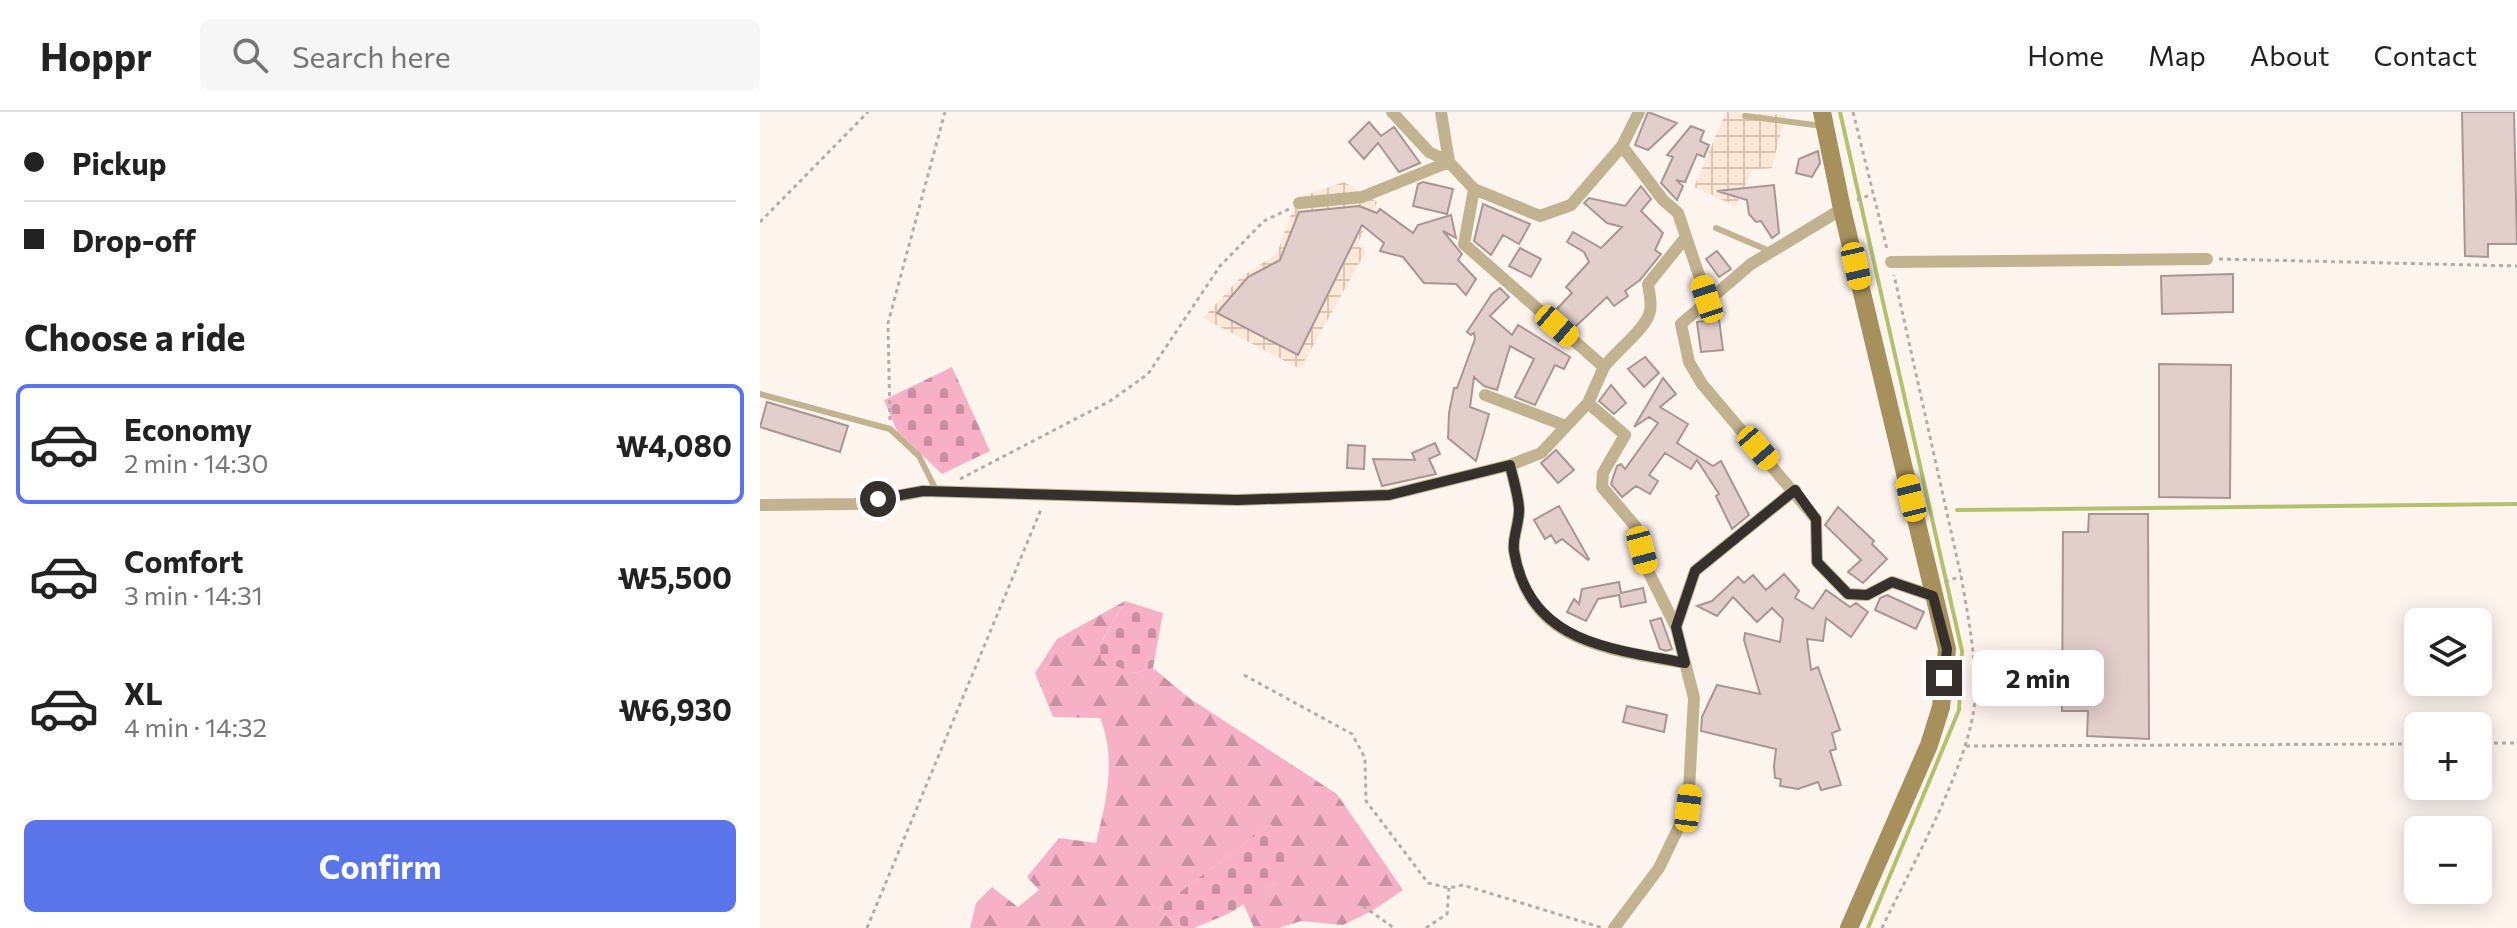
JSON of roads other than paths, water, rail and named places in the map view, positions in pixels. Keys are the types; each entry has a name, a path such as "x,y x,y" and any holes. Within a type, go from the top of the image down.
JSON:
{"street":[{"path":"1392,112 1429,152 1449,162 1474,189 1540,216 1571,205 1622,146 1639,112"},
{"path":"1441,112 1449,162"},
{"path":"1824,119 1947,649 1941,707 1929,745 1849,928"},
{"path":"1622,146 1663,200 1678,213 1707,299"},
{"path":"1299,203 1362,197 1449,162"},
{"path":"1474,189 1464,244 1604,367"},
{"path":"1846,206 1772,252 1707,299 1681,324 1689,362 1702,384 1795,490 1816,519 1817,562 1848,594 1867,595 1892,582 1933,596"},
{"path":"760,505 855,504 936,491 1237,500 1389,495 1510,465 1541,453 1588,403 1604,367 1619,346 1643,326 1650,311 1648,284 1686,237"},
{"path":"1891,262 2207,259"},
{"path":"1485,395 1566,426"},
{"path":"1588,403 1625,435 1603,473 1602,487 1636,527 1649,573 1676,627 1694,698 1688,808 1659,868 1614,928"},
{"path":"1510,465 1519,509 1513,547 1521,578 1541,615 1571,635 1594,643 1685,663"},
{"path":"1676,627 1695,571 1795,490"}],"lane":[{"path":"1745,116 1824,119"},
{"path":"1716,228 1772,252"},
{"path":"760,394 890,429 919,456 936,491"}],"waterway":[{"path":"1840,112 1962,651 1959,710 1868,928"},
{"path":"1957,510 2517,504"}]}
